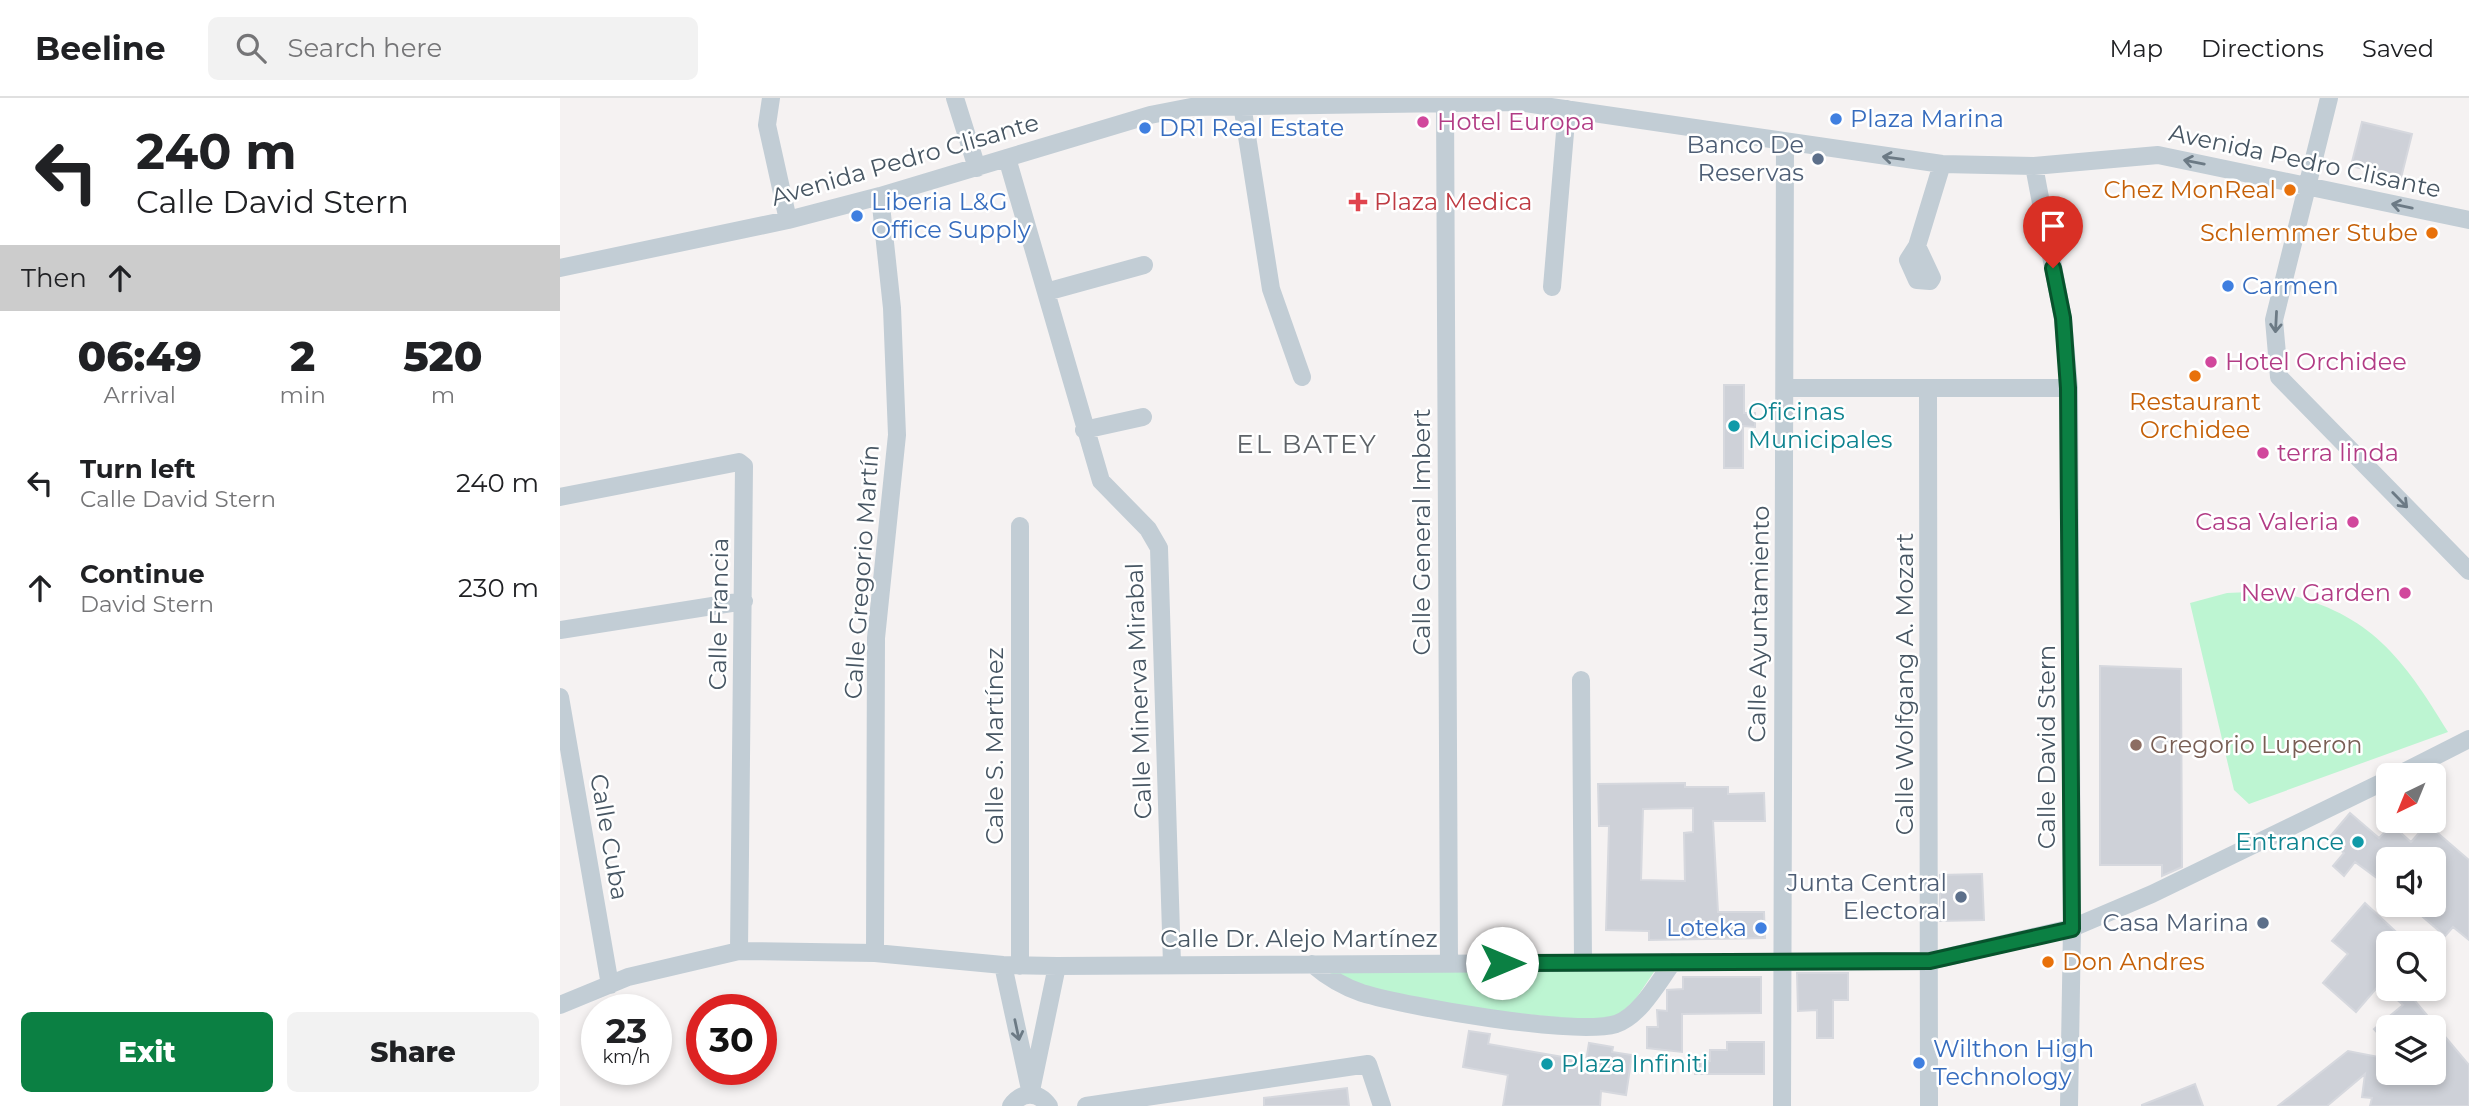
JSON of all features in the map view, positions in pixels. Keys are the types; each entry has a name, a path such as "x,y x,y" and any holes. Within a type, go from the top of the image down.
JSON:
{"street":[{"path":"771,98 767,125 788,220"},
{"path":"955,98 977,168"},
{"path":"2329,98 2274,320 2280,377 2469,571"},
{"name":"Avenida Pedro Clisante","path":"560,268 788,220 977,168 1150,115 1191,107 1241,102 1517,100 1785,143 1942,164 2034,166 2158,155 2469,220"},
{"path":"1241,102 1271,289 1301,377"},
{"name":"Calle General Imbert","path":"1445,102 1449,963"},
{"path":"1552,287 1567,109"},
{"name":"Calle Ayuntamiento","path":"1782,1106 1780,961 1785,143"},
{"name":"Calle Minerva Mirabal","path":"1007,158 1084,430 1105,488 1148,529 1159,548 1172,964"},
{"path":"1917,246 1942,164"},
{"name":"Calle David Stern","path":"2034,166 2063,318 2068,388 2072,929 2069,1106"},
{"name":"Calle Gregorio Martín","path":"875,953 876,638 897,435 891,308 880,196"},
{"path":"1046,292 1144,265"},
{"path":"1785,388 2068,388"},
{"name":"Calle Wolfgang A. Mozart","path":"1928,389 1930,1106"},
{"path":"1084,430 1143,417"},
{"name":"Calle Francia","path":"560,497 742,463 744,601 739,951"},
{"name":"Calle S. Martínez","path":"1020,526 1011,965 1031,1094"},
{"path":"560,630 744,601"},
{"path":"1581,680 1583,962"},
{"name":"Calle Cuba","path":"560,697 610,985"},
{"path":"2422,763 2469,739"},
{"name":"Calle Dr. Alejo Martínez","path":"560,1005 628,977 739,951 875,953 1011,965 1057,966 1930,961 2072,929 2152,894 2376,785"},
{"path":"1312,964 1341,984 1362,993 1447,1010 1592,1027 1616,1024 1628,1018 1673,962"},
{"path":"1031,1094 1057,966"},
{"path":"1086,1106 1368,1063 1382,1106"},
{"path":"1012,1106 1017,1098 1031,1094 1044,1099 1049,1106"}],"green space":[{"path":"2272,591 2305,599 2333,610 2378,639 2414,679 2448,732 2249,804 2234,790 2190,603 2227,593"},
{"path":"1658,966 1635,1000 1616,1017 1591,1021 1477,1009 1364,991 1326,971"}],"building":[{"path":"2362,122 2412,134 2401,178 2351,166"},
{"name":"Oficinas Municipales","path":"1724,385 1744,385 1744,413 1755,413 1755,427 1743,426 1743,468 1724,468"},
{"path":"2100,666 2181,669 2182,867 2162,876 2162,865 2100,865"},
{"path":"1685,783 1685,787 1728,787 1728,794 1764,793 1765,821 1713,821 1718,912 1764,912 1765,938 1649,940 1649,931 1606,930 1609,826 1599,826 1598,784","holes":["1693,808 1693,832 1684,833 1685,881 1641,880 1643,809"]},
{"path":"2350,813 2379,838 2384,833 2401,833 2411,842 2419,833 2438,833 2469,860 2469,940 2453,927 2446,935 2446,931 2439,931 2423,917 2446,917 2446,847 2376,847 2376,877 2355,862 2344,876 2333,866 2344,853 2328,839"},
{"name":"Junta Central Electoral","path":"1982,874 1984,920 1940,921 1940,875"},
{"path":"2365,903 2376,913 2376,917 2380,917 2395,931 2376,931 2376,989 2356,1012 2323,983 2348,954 2332,941"},
{"path":"1797,973 1848,973 1848,1000 1833,1000 1833,1038 1817,1038 1817,1010 1798,1011"},
{"path":"1683,977 1761,977 1761,1013 1682,1014 1682,1052 1647,1048 1647,1027 1658,1027 1657,1010 1667,1011 1667,990 1683,989"},
{"path":"2399,1001 2415,1001 2427,1015 2391,1015 2403,1005"},
{"name":"Plaza Infiniti","path":"1469,1031 1490,1034 1488,1044 1586,1061 1589,1043 1613,1047 1612,1052 1632,1055 1626,1095 1601,1091 1600,1106 1503,1106 1508,1075 1463,1067"},
{"path":"2446,1038 2469,1065 2469,1106 2370,1106 2372,1098 2362,1097 2365,1074 2327,1106 2278,1106 2348,1051 2376,1056 2376,1085 2446,1085"},
{"path":"1727,1042 1764,1042 1764,1074 1695,1074 1695,1061 1710,1061 1710,1050 1727,1050"},
{"path":"2195,1084 2203,1106 2142,1106 2142,1105"},
{"path":"1347,1088 1349,1106 1264,1106 1264,1098"}],"place":[{"name":"Plaza Marina","path":"1836,119"},
{"name":"Hotel Europa","path":"1423,122"},
{"name":"DR1 Real Estate","path":"1145,128"},
{"name":"Banco De Reservas","path":"1818,159"},
{"name":"Chez MonReal","path":"2290,190"},
{"name":"Plaza Medica","path":"1358,202"},
{"name":"Liberia L&G Office Supply","path":"857,216"},
{"name":"Schlemmer Stube","path":"2432,233"},
{"name":"Carmen","path":"2228,286"},
{"name":"Hotel Orchidee","path":"2211,362"},
{"name":"Restaurant Orchidee","path":"2195,376"},
{"name":"Oficinas Municipales","path":"1734,426"},
{"name":"terra linda","path":"2263,453"},
{"name":"Casa Valeria","path":"2353,522"},
{"name":"New Garden","path":"2405,593"},
{"name":"Gregorio Luperon","path":"2136,745"},
{"name":"Entrance","path":"2358,842"},
{"name":"Junta Central Electoral","path":"1961,897"},
{"name":"Casa Marina","path":"2263,923"},
{"name":"Loteka","path":"1761,928"},
{"name":"Don Andres","path":"2048,962"},
{"name":"Wilthon High Technology","path":"1919,1063"},
{"name":"Plaza Infiniti","path":"1547,1064"}],"district":[{"name":"EL BATEY","path":"1307,444"}],"route":[{"path":"1502,963 1930,961 2072,929 2068,388 2063,318 2053,268"}]}
